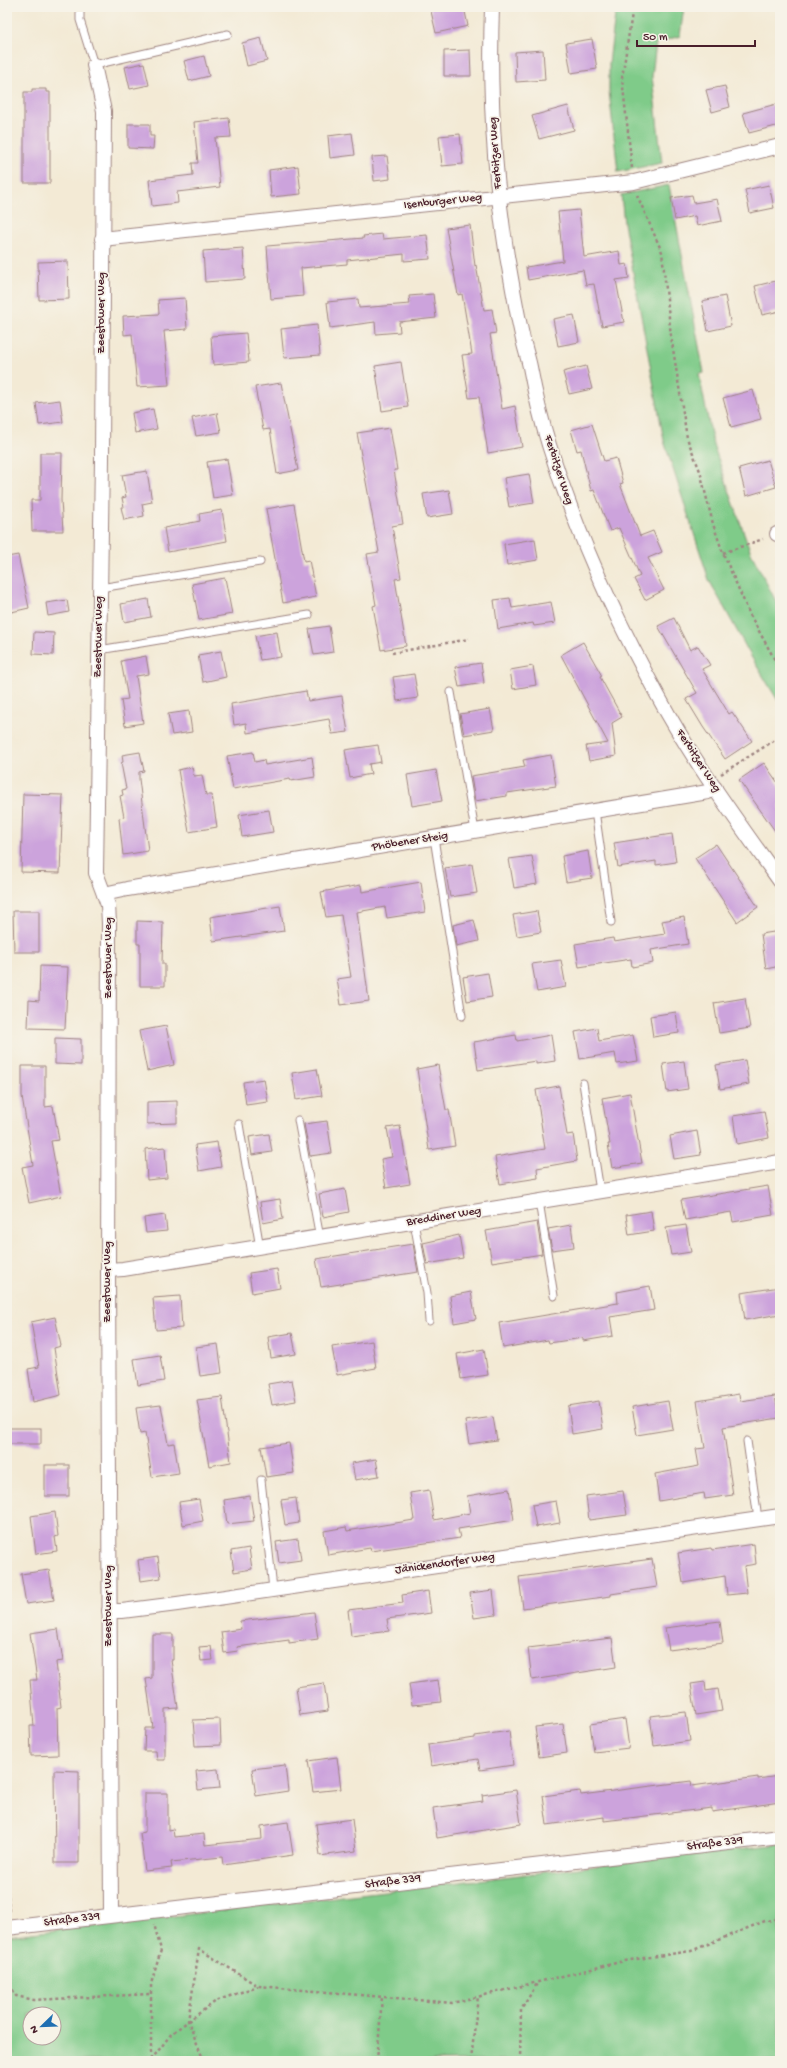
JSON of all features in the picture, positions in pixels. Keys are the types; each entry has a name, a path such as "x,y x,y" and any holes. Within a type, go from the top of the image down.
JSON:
{"street":[{"name":"Ferbitzer Weg","path":"492,7 494,121 500,196 507,254 532,384 549,445 568,503 622,627 665,709 713,784 780,881"},
{"name":"Zeestower Weg","path":"94,65 104,111 96,873 108,905 109,922 108,1270 111,1915"},
{"name":"Isenburger Weg","path":"102,239 634,182 780,146"},
{"name":"Phöbener Steig","path":"104,894 708,792 713,784"},
{"name":"Breddiner Weg","path":"108,1270 260,1248 780,1162"},
{"name":"Jänickendorfer Weg","path":"109,1611 130,1610 780,1516"},
{"name":"Straße 339","path":"8,1923 111,1915 780,1836"}],"lane":[{"name":"Zeestower Weg","path":"80,7 80,20 94,65"},
{"path":"94,65 228,34"},
{"path":"100,588 260,562"},
{"path":"99,650 309,615"},
{"path":"451,692 475,831"},
{"path":"595,811 611,922"},
{"path":"434,838 462,1016"},
{"path":"583,1083 600,1191"},
{"path":"298,1120 320,1238"},
{"path":"240,1124 260,1248"},
{"path":"539,1201 554,1296"},
{"path":"414,1222 427,1293 429,1321"},
{"path":"747,1441 758,1519"},
{"path":"261,1480 273,1589"}],"path":[{"path":"633,7 622,78 633,173"},
{"path":"636,190 662,252 672,336 687,438 700,471 713,524 723,553 750,615 780,669"},
{"path":"723,553 778,534"},
{"path":"392,653 469,639"},
{"path":"713,784 780,737"},
{"path":"8,1878 8,1923"},
{"path":"151,1910 161,1950 150,1984 151,2061"},
{"path":"151,2061 172,2033 216,2001 258,1986 452,2003 624,1961 691,1951 765,1921 780,1919"},
{"path":"204,2061 188,2021 199,1949 258,1986"},
{"path":"7,1979 16,1996 34,2000 150,1994"},
{"path":"520,2061 520,2010 538,1982"},
{"path":"472,2061 478,1996"},
{"path":"377,2061 382,1997"},
{"path":"778,2061 780,2057"}],"green space":[{"path":"616,7 684,7 680,36 656,43 652,76 662,163 618,172 609,91 609,63"},
{"path":"669,185 704,373 699,374 713,444 751,553 780,609 780,704 752,658 709,580 664,441 624,223 621,195"},
{"path":"780,1844 780,2061 7,2061 7,1936"}],"building":[{"path":"430,7 464,7 468,26 436,33"},
{"path":"261,38 267,61 247,66 242,43"},
{"path":"592,39 597,69 571,73 566,43"},
{"path":"470,50 471,76 444,76 444,51"},
{"path":"543,50 545,80 516,82 515,52"},
{"path":"204,56 209,76 189,81 184,61"},
{"path":"144,63 149,85 130,89 125,67"},
{"path":"725,86 730,107 712,112 706,90"},
{"path":"32,89 46,89 46,92 50,92 50,183 24,183 24,92 32,92"},
{"path":"780,103 780,125 749,133 743,113"},
{"path":"568,106 574,130 539,139 532,116"},
{"path":"229,118 231,137 215,138 220,187 177,192 178,203 152,206 149,180 193,175 192,163 198,163 194,122"},
{"path":"128,124 150,124 150,136 154,136 153,149 128,148"},
{"path":"352,133 355,155 330,158 328,136"},
{"path":"460,134 463,164 442,166 439,136"},
{"path":"387,156 390,179 374,181 372,157"},
{"path":"298,166 301,194 271,197 269,170"},
{"path":"769,185 774,208 750,213 745,190"},
{"path":"692,195 694,203 717,199 722,221 697,226 695,216 675,220 671,198"},
{"path":"579,210 584,257 619,251 621,265 627,264 629,278 616,280 624,322 602,326 594,284 586,285 583,270 528,280 526,267 563,261 558,212"},
{"path":"470,225 475,266 476,265 484,310 492,309 496,333 490,334 502,409 515,406 522,447 488,453 479,397 469,398 462,355 472,354 462,294 458,295 446,228"},
{"path":"382,234 383,239 427,235 430,259 404,261 404,254 347,260 347,264 301,268 303,296 271,299 267,246 364,238 363,236"},
{"path":"243,248 245,279 205,282 203,251"},
{"path":"68,261 69,299 39,300 38,262"},
{"path":"780,280 780,311 762,315 755,286"},
{"path":"433,294 436,318 399,322 400,332 376,334 375,322 330,328 327,302 358,299 359,308 410,304 409,296"},
{"path":"725,296 731,326 708,331 702,301"},
{"path":"185,298 187,329 164,331 169,385 137,387 132,334 124,335 123,316 159,314 158,300"},
{"path":"574,315 579,342 558,346 553,319"},
{"path":"317,325 320,355 284,358 281,329"},
{"path":"246,333 249,362 213,365 211,336"},
{"path":"401,362 408,407 382,411 375,366"},
{"path":"586,366 592,389 569,394 563,372"},
{"path":"281,383 298,470 277,474 270,429 263,430 255,387"},
{"path":"753,390 761,419 731,427 723,398"},
{"path":"60,400 63,422 39,425 36,403"},
{"path":"153,409 157,429 135,433 132,413"},
{"path":"217,413 221,432 196,436 192,418"},
{"path":"592,424 604,461 616,458 623,483 620,484 640,536 653,531 662,552 648,558 664,590 645,600 634,579 640,576 619,528 610,531 594,490 591,491 581,450 577,451 571,430"},
{"path":"390,428 397,470 394,470 403,524 392,526 401,578 395,579 406,646 381,650 373,606 376,605 367,554 379,552 357,433"},
{"path":"40,453 62,453 61,500 63,531 32,531 31,500 40,500"},
{"path":"227,459 233,495 213,498 207,462"},
{"path":"768,460 776,487 746,496 739,468"},
{"path":"147,471 152,502 142,504 144,516 124,520 121,507 124,507 122,498 126,497 122,475"},
{"path":"529,474 534,503 509,507 504,478"},
{"path":"449,490 453,514 427,518 423,494"},
{"path":"294,504 304,561 309,560 316,597 283,603 266,509"},
{"path":"222,510 227,541 168,552 164,528 200,521 199,514"},
{"path":"535,539 538,560 507,565 504,544"},
{"path":"18,555 29,608 7,613 7,557"},
{"path":"225,578 232,614 199,620 192,584"},
{"path":"510,598 512,608 551,602 555,623 534,626 533,623 498,629 494,600"},
{"path":"148,599 151,617 124,622 121,604"},
{"path":"67,600 69,612 48,616 46,603"},
{"path":"674,618 690,650 698,646 710,665 702,669 729,714 732,712 752,741 725,759 686,699 697,693 658,626"},
{"path":"329,626 333,652 314,655 309,629"},
{"path":"34,632 54,633 53,655 33,654"},
{"path":"277,632 281,657 260,660 255,636"},
{"path":"583,642 622,717 612,723 616,756 589,761 586,746 608,743 561,655"},
{"path":"221,651 226,677 203,682 198,655"},
{"path":"146,656 149,674 136,676 143,723 125,726 121,700 128,699 121,661"},
{"path":"481,663 484,683 459,687 455,667"},
{"path":"533,666 536,685 513,689 510,670"},
{"path":"414,674 418,698 397,701 393,677"},
{"path":"306,691 308,701 342,696 348,732 332,734 329,719 247,733 246,723 234,725 231,704"},
{"path":"490,709 494,730 464,735 460,714"},
{"path":"189,711 192,732 172,735 168,714"},
{"path":"378,745 381,762 369,764 371,774 350,778 345,750"},
{"path":"140,752 144,771 139,772 139,779 148,851 123,855 119,818 124,817 120,796 123,795 122,790 126,789 121,763 123,762 122,755"},
{"path":"253,752 255,762 264,760 265,765 312,757 315,777 291,781 290,779 233,789 227,756"},
{"path":"551,755 556,786 507,793 507,796 475,801 471,776 525,767 523,760"},
{"path":"764,763 780,786 780,838 739,780"},
{"path":"192,767 194,776 202,775 206,795 212,795 217,827 189,832 178,770"},
{"path":"436,770 442,801 412,806 407,775"},
{"path":"23,794 63,795 60,873 21,872"},
{"path":"269,810 273,832 242,837 239,815"},
{"path":"672,834 676,862 656,865 656,861 618,867 614,843"},
{"path":"716,844 758,907 737,922 695,858"},
{"path":"588,851 592,878 566,882 562,856"},
{"path":"532,856 537,884 514,888 509,859"},
{"path":"472,864 477,893 450,897 445,868"},
{"path":"421,882 425,912 387,918 385,907 357,912 369,1001 341,1005 337,979 351,977 341,915 326,917 321,892 361,885 362,892"},
{"path":"280,906 284,931 213,941 210,917"},
{"path":"13,911 39,911 39,952 14,952"},
{"path":"537,911 541,932 517,936 513,915"},
{"path":"684,917 688,944 651,950 653,963 632,967 631,959 579,967 575,944 613,938 614,942 665,934 662,921"},
{"path":"474,920 479,941 456,946 453,925"},
{"path":"137,921 163,922 162,964 165,964 165,986 140,986 140,944 137,944"},
{"path":"780,931 780,966 766,969 761,934"},
{"path":"561,960 566,987 537,992 532,964"},
{"path":"40,966 68,967 65,1029 28,1028 29,1000 39,1001"},
{"path":"488,973 492,997 467,1001 463,977"},
{"path":"745,998 750,1028 719,1033 714,1003"},
{"path":"676,1012 679,1033 653,1037 650,1016"},
{"path":"166,1026 174,1065 147,1071 139,1031"},
{"path":"597,1028 599,1041 633,1035 638,1061 617,1064 615,1053 580,1059 575,1032"},
{"path":"516,1035 517,1041 551,1035 555,1061 536,1064 536,1061 478,1070 474,1042"},
{"path":"55,1038 81,1039 81,1065 55,1064"},
{"path":"745,1060 749,1084 720,1089 716,1065"},
{"path":"684,1061 688,1089 667,1092 663,1064"},
{"path":"438,1065 446,1110 449,1110 455,1146 429,1150 417,1069"},
{"path":"22,1066 45,1066 45,1107 53,1106 59,1140 51,1141 61,1196 29,1203 22,1167 33,1165 22,1096"},
{"path":"317,1069 322,1096 296,1100 292,1073"},
{"path":"264,1079 268,1102 246,1105 243,1082"},
{"path":"559,1086 567,1135 573,1134 577,1161 537,1168 538,1178 500,1184 495,1157 545,1149 536,1090"},
{"path":"630,1093 642,1163 612,1168 608,1144 610,1144 602,1098"},
{"path":"177,1101 177,1123 147,1124 147,1102"},
{"path":"764,1111 769,1138 737,1144 733,1116"},
{"path":"327,1121 332,1153 310,1156 304,1124"},
{"path":"400,1126 410,1184 386,1188 381,1159 392,1157 387,1128"},
{"path":"697,1131 701,1155 674,1159 670,1136"},
{"path":"269,1134 272,1152 252,1155 249,1137"},
{"path":"217,1142 221,1167 199,1171 195,1145"},
{"path":"165,1147 167,1178 147,1180 145,1149"},
{"path":"768,1186 773,1215 733,1222 731,1212 685,1220 681,1200"},
{"path":"345,1189 349,1212 323,1217 319,1194"},
{"path":"280,1199 283,1219 263,1223 260,1202"},
{"path":"651,1211 654,1231 629,1235 626,1215"},
{"path":"165,1215 167,1231 146,1233 144,1218"},
{"path":"537,1222 542,1254 492,1262 486,1231"},
{"path":"571,1225 574,1247 552,1250 548,1229"},
{"path":"686,1225 691,1252 671,1255 666,1228"},
{"path":"459,1235 463,1258 427,1264 423,1243"},
{"path":"413,1244 418,1272 321,1287 316,1259"},
{"path":"277,1269 280,1288 252,1293 249,1273"},
{"path":"650,1286 654,1310 610,1317 613,1336 583,1341 583,1338 549,1343 548,1340 503,1348 499,1323 618,1303 617,1292"},
{"path":"780,1287 780,1314 745,1320 741,1293"},
{"path":"471,1292 476,1319 454,1323 450,1296"},
{"path":"180,1296 182,1328 156,1330 153,1298"},
{"path":"55,1317 61,1346 54,1348 61,1395 33,1402 28,1369 39,1367 31,1322"},
{"path":"292,1333 296,1354 271,1358 268,1337"},
{"path":"372,1341 376,1368 337,1375 332,1347"},
{"path":"218,1344 222,1373 200,1376 196,1347"},
{"path":"484,1349 488,1375 461,1379 457,1354"},
{"path":"160,1355 164,1381 138,1385 134,1359"},
{"path":"292,1380 296,1401 272,1405 268,1384"},
{"path":"739,1394 740,1401 775,1396 779,1418 723,1427 733,1495 705,1499 704,1493 659,1501 655,1474 699,1466 696,1449 705,1448 697,1401"},
{"path":"222,1397 231,1462 209,1466 197,1400"},
{"path":"599,1401 603,1429 572,1434 568,1406"},
{"path":"668,1401 673,1429 637,1435 632,1407"},
{"path":"161,1405 168,1444 174,1443 179,1473 152,1477 145,1433 140,1434 136,1408"},
{"path":"493,1417 497,1440 469,1444 465,1421"},
{"path":"7,1428 41,1428 41,1444 7,1444"},
{"path":"289,1443 294,1473 266,1477 261,1447"},
{"path":"376,1459 379,1476 355,1480 352,1463"},
{"path":"45,1465 69,1465 69,1496 45,1496"},
{"path":"509,1489 514,1520 458,1529 460,1538 371,1551 370,1548 328,1555 324,1531 346,1527 347,1531 414,1520 410,1493 429,1490 434,1520 470,1513 467,1496"},
{"path":"623,1491 627,1515 589,1520 586,1496"},
{"path":"250,1496 254,1521 227,1524 224,1500"},
{"path":"296,1498 299,1523 285,1525 281,1500"},
{"path":"199,1499 203,1521 183,1525 179,1502"},
{"path":"556,1501 560,1523 536,1527 532,1505"},
{"path":"55,1512 58,1536 55,1537 57,1551 36,1554 31,1516"},
{"path":"298,1539 301,1560 279,1563 276,1542"},
{"path":"754,1544 756,1564 744,1566 747,1593 727,1595 725,1576 683,1583 678,1553"},
{"path":"249,1548 252,1569 234,1572 231,1551"},
{"path":"158,1557 161,1578 141,1581 138,1560"},
{"path":"652,1559 657,1587 611,1594 611,1596 523,1608 519,1577"},
{"path":"49,1570 54,1600 26,1604 21,1574"},
{"path":"493,1590 496,1615 474,1618 470,1593"},
{"path":"428,1591 431,1613 387,1619 389,1631 351,1636 348,1610 403,1603 402,1595"},
{"path":"314,1612 318,1639 289,1643 289,1640 237,1647 238,1651 224,1653 221,1632 241,1629 240,1621"},
{"path":"720,1621 723,1643 669,1650 665,1628"},
{"path":"58,1629 63,1661 56,1662 61,1707 57,1708 58,1755 31,1756 30,1726 34,1726 30,1680 37,1680 30,1633"},
{"path":"152,1634 173,1634 173,1660 171,1660 178,1708 165,1709 165,1760 157,1760 156,1751 144,1751 145,1728 153,1728 146,1679 152,1678"},
{"path":"612,1638 616,1667 532,1680 528,1648"},
{"path":"211,1646 213,1660 201,1661 199,1647"},
{"path":"438,1680 441,1702 412,1705 409,1684"},
{"path":"705,1682 706,1691 718,1689 722,1711 696,1715 691,1684"},
{"path":"324,1683 328,1711 300,1715 296,1687"},
{"path":"686,1712 690,1741 654,1746 650,1716"},
{"path":"220,1719 221,1745 195,1746 193,1720"},
{"path":"625,1719 629,1748 594,1752 590,1724"},
{"path":"563,1724 567,1753 539,1757 535,1727"},
{"path":"509,1731 513,1765 480,1770 478,1759 431,1766 428,1745"},
{"path":"337,1757 341,1789 313,1792 308,1761"},
{"path":"285,1765 288,1791 256,1796 252,1769"},
{"path":"218,1769 220,1788 198,1790 196,1771"},
{"path":"54,1770 79,1771 79,1863 55,1863"},
{"path":"778,1776 780,1802 712,1812 712,1808 604,1821 604,1817 547,1825 543,1796 580,1791 581,1795 691,1781 692,1786 758,1777 758,1779"},
{"path":"516,1790 521,1824 437,1838 433,1808 483,1801 482,1795"},
{"path":"145,1793 168,1793 168,1830 173,1829 174,1837 204,1834 205,1845 262,1839 261,1826 288,1822 293,1855 223,1865 222,1857 171,1862 172,1868 145,1871 140,1833 145,1832"},
{"path":"352,1819 356,1851 320,1856 316,1824"}]}
